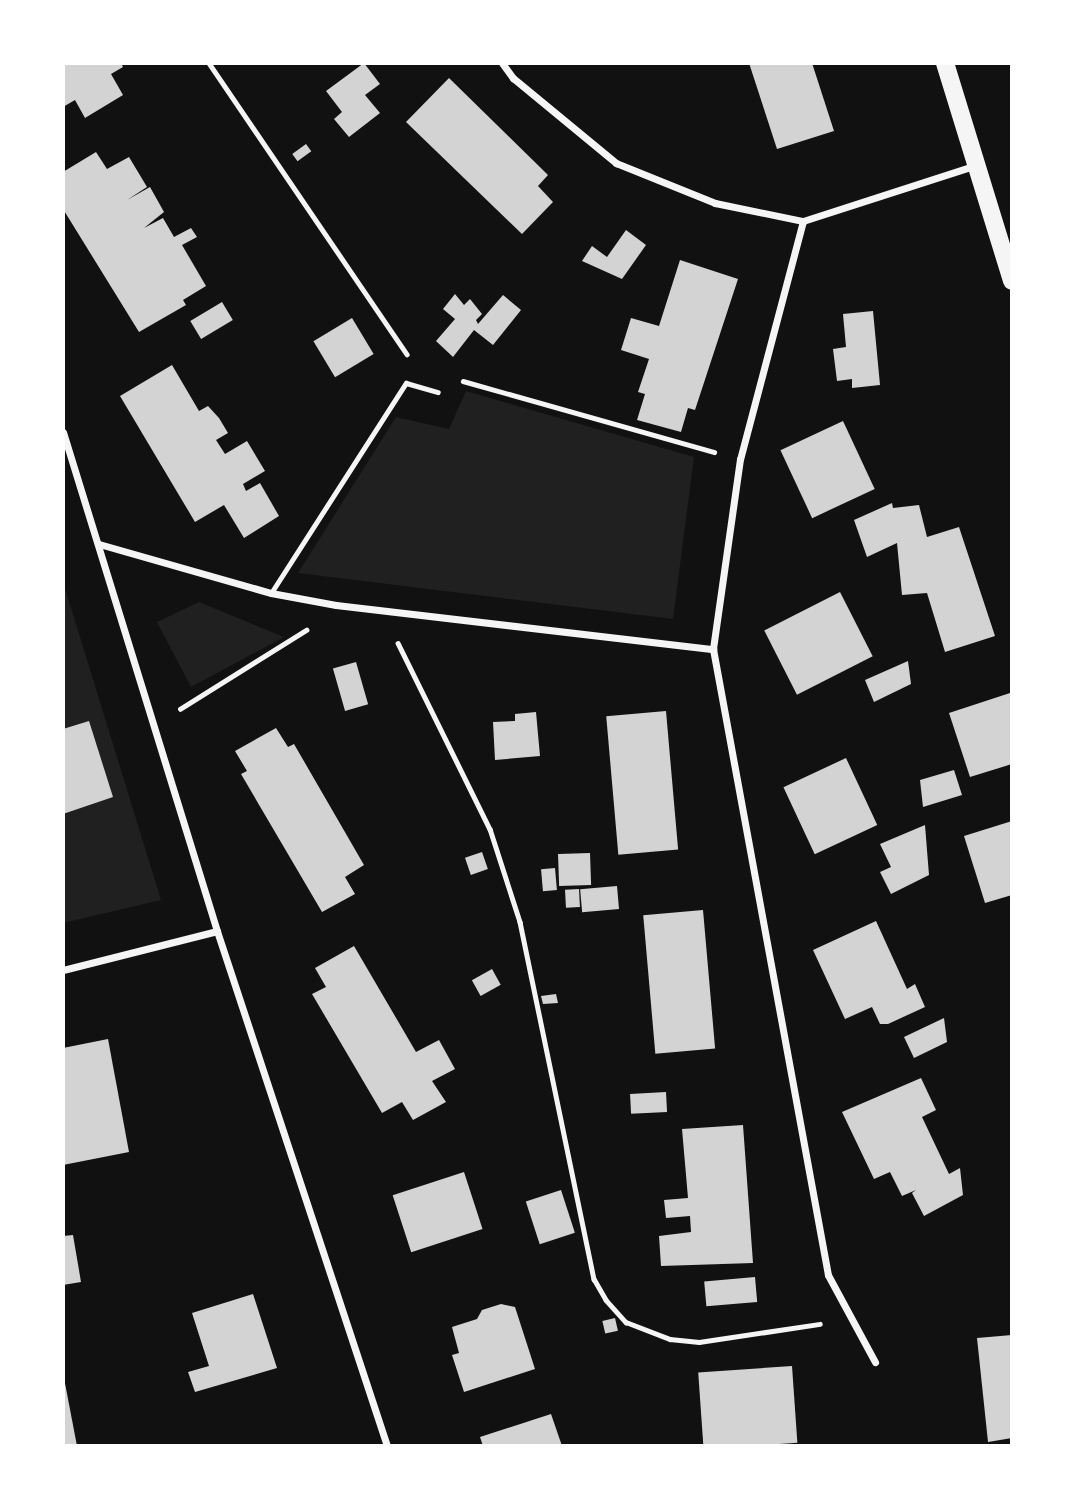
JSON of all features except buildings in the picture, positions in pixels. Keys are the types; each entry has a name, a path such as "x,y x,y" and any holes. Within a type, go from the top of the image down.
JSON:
{"main road":[{"path":"945,63 1012,281"}],"street":[{"path":"502,63 513,78 616,163 715,203 803,222 977,165"},
{"path":"803,222 740,459 713,649 828,1275 875,1362"},
{"path":"63,432 217,931 387,1446"},
{"path":"99,544 271,593 336,605 713,649"},
{"path":"63,970 217,931"}],"lane":[{"path":"271,593 406,383 438,391"}],"path":[{"path":"209,63 410,359 406,383"},
{"path":"438,391 456,379 740,459"},
{"path":"154,725 294,639 336,605"},
{"path":"382,611 490,829 520,922 594,1279 606,1300 626,1322 652,1335 699,1342 852,1319"}],"shaded area":[{"path":"466,391 694,457 673,619 298,573 396,417 449,429"},
{"path":"63,582 161,900 63,923"},
{"path":"199,602 284,637 191,687 157,622"}]}
